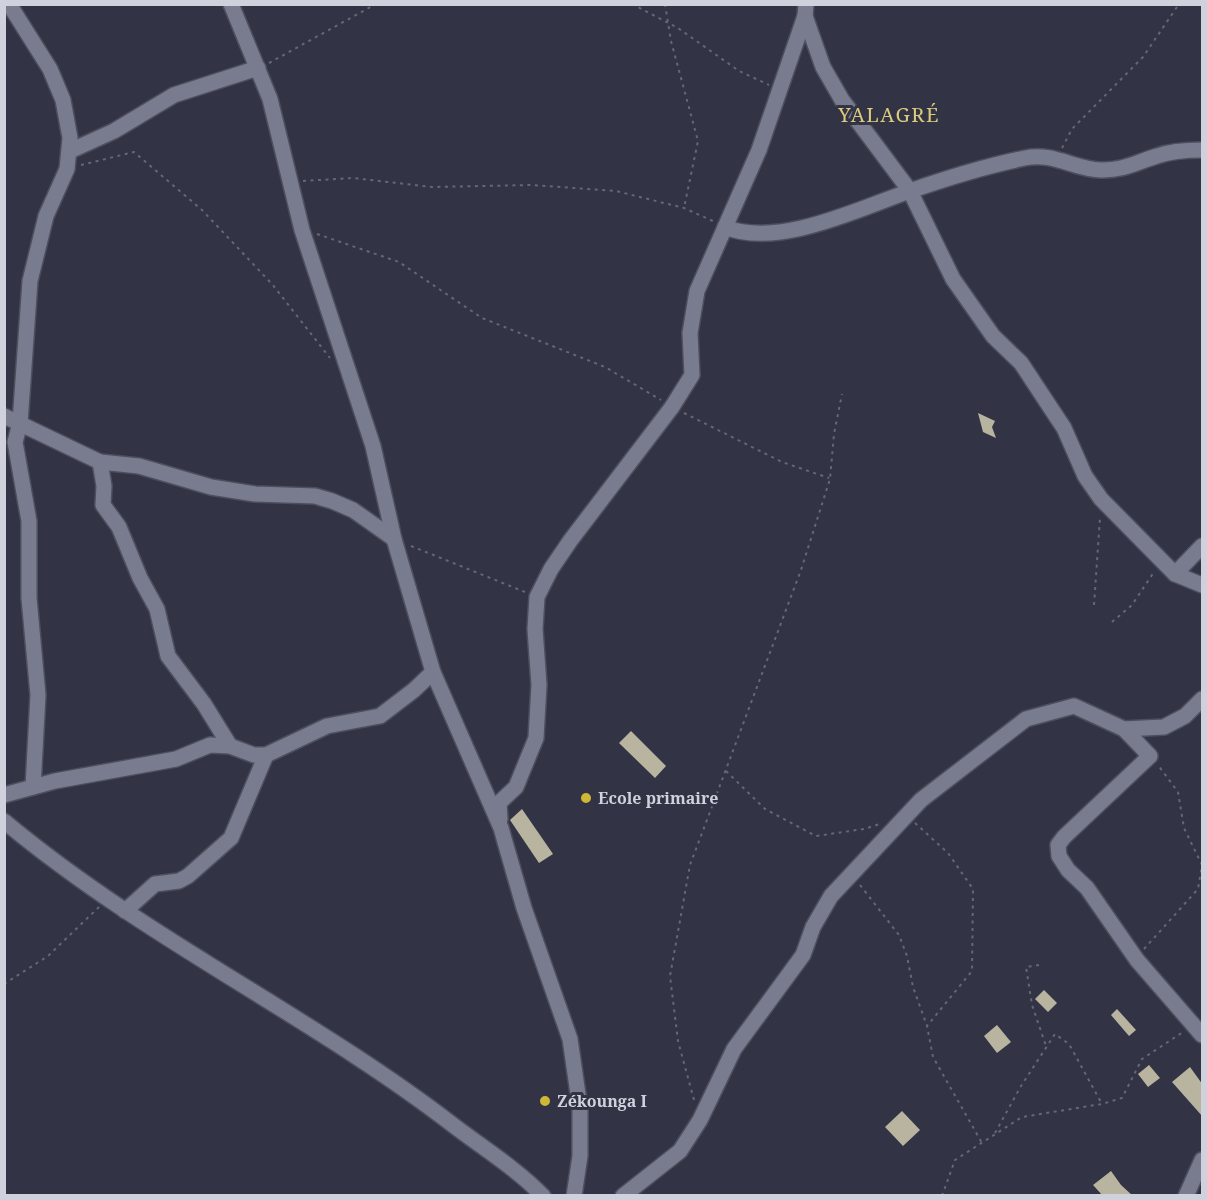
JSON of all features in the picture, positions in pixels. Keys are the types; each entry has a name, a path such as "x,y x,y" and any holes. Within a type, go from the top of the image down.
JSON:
{"street":[{"path":"9,4 50,69 68,122 70,152 67,169 46,216 30,281 20,423 15,442 22,470 28,521 29,598 38,695 33,787"},
{"path":"231,4 258,68 280,130 303,230 373,446 394,539 433,672 501,828 527,919 570,1039 580,1108 580,1156 574,1196"},
{"path":"501,828 499,803 516,787 536,738 537,597 551,569 594,507 672,407 692,375 690,333 697,291 759,150 805,10"},
{"path":"805,10 823,67 842,100 910,191 953,279 993,336 1021,363 1032,378 1064,428 1074,456 1101,499 1175,574 1203,585"},
{"path":"70,152 114,131 174,95 258,68"},
{"path":"725,227 758,233 790,229 858,211 910,191 1025,158 1056,158 1098,170 1119,170 1134,167 1158,155 1203,150"},
{"path":"4,416 100,462 139,466 212,487 244,492 315,496 353,510 394,539"},
{"path":"100,462 104,486 103,504 119,527 131,558 157,609 168,656 204,704 230,746"},
{"path":"1175,574 1203,546"},
{"path":"4,795 33,787 176,759 210,745 230,746 254,755 266,755 303,735 327,726 380,716 433,672"},
{"path":"1124,729 1164,727 1185,717 1203,699"},
{"path":"623,1196 680,1151 700,1120 734,1049 803,955 820,912 853,869 921,800 1026,719 1074,706 1124,729 1150,756 1058,844 1059,856 1068,870 1087,888 1137,960 1200,1032"},
{"path":"125,911 155,884 179,881 188,876 231,838 266,755"},
{"path":"4,821 45,855 180,948 397,1081 543,1196"},
{"path":"1186,1196 1203,1160"}],"path":[{"path":"258,68 376,4"},
{"path":"632,4 669,24 739,71 779,89"},
{"path":"665,4 698,141 684,208"},
{"path":"1056,158 1072,129 1143,57 1179,4"},
{"path":"67,169 134,152 202,210 272,284 335,364"},
{"path":"292,182 353,178 432,187 532,185 604,190 684,208 725,227"},
{"path":"303,230 399,262 482,318 605,367 672,407 782,462 830,479"},
{"path":"700,1120 678,1041 670,976 690,865 797,581 830,479 834,434 842,394"},
{"path":"1094,605 1101,499"},
{"path":"394,539 474,574 537,597"},
{"path":"1112,622 1132,605 1153,572 1175,574"},
{"path":"1137,960 1148,944 1198,889 1202,865 1184,828 1178,792 1150,756"},
{"path":"726,771 765,808 816,836 864,829 885,822"},
{"path":"905,815 948,853 973,889 972,971 927,1026"},
{"path":"853,869 874,906 899,935 907,956 913,987 927,1026 933,1057 982,1143"},
{"path":"4,984 48,956 107,899"},
{"path":"1039,965 1026,966 1032,1005 1047,1047"},
{"path":"942,1196 955,1160 1022,1117 1102,1104 1122,1098 1142,1059 1182,1032 1200,1032"},
{"path":"993,1136 1055,1034 1069,1044 1102,1104"}],"building":[{"path":"978,413 995,421 992,427 996,438 983,432"},
{"path":"631,731 666,766 655,778 619,743"},
{"path":"522,809 553,854 539,863 510,820"},
{"path":"1044,990 1057,1003 1048,1012 1035,999"},
{"path":"1117,1009 1136,1030 1129,1036 1111,1015"},
{"path":"997,1025 1011,1042 997,1053 984,1036"},
{"path":"1149,1065 1160,1078 1148,1087 1138,1074"},
{"path":"1190,1067 1203,1085 1203,1117 1172,1082"},
{"path":"902,1111 920,1130 903,1146 885,1127"},
{"path":"1111,1171 1133,1196 1103,1196 1093,1185"}],"place":[{"name":"Ecole primaire","path":"586,798"},
{"name":"Zékounga I","path":"545,1101"}],"district":[{"name":"YALAGRÉ","path":"889,114"}]}
